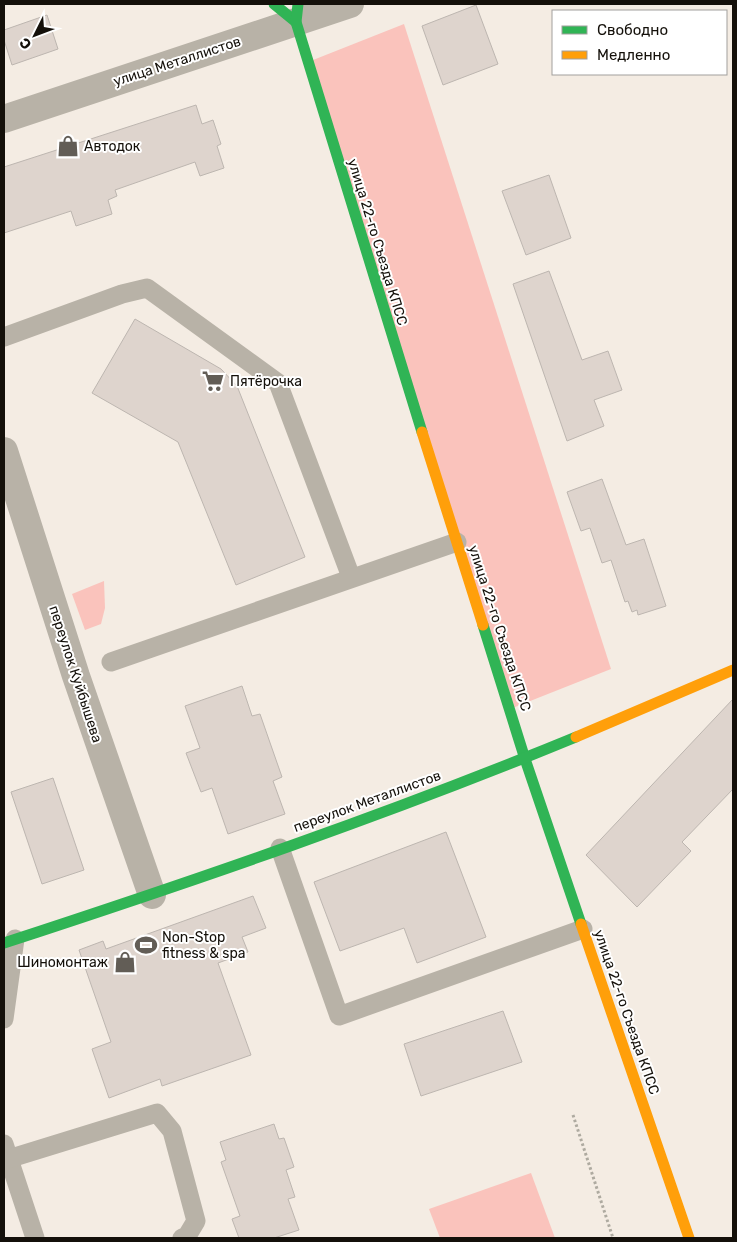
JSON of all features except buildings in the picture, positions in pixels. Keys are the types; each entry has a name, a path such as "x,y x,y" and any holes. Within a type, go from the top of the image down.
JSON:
{"main road":[{"path":"274,4 297,13"},
{"name":"улица 22-го Съезда КПСС","path":"297,13 456,542 525,759 689,1238"},
{"name":"переулок Металлистов","path":"10,941 152,895 525,759 617,722 733,670"}],"street":[{"name":"улица Металлистов","path":"4,119 297,13 350,4"},
{"name":"переулок Куйбышева","path":"4,452 76,676 152,895"}],"lane":[{"path":"4,337 122,294 147,288 278,383 351,577"},
{"path":"111,662 456,542"},
{"path":"280,848 339,1016 583,929"},
{"path":"4,1019 10,941"},
{"path":"34,1238 6,1151 157,1113 172,1131 196,1221 187,1236 182,1238"}],"path":[{"path":"573,1115 613,1238"}],"shaded area":[{"path":"404,24 611,669 510,709 308,62"},
{"path":"104,581 105,608 101,624 85,630 72,594"},
{"path":"531,1173 555,1238 440,1238 429,1209"}],"traffic: fast":[{"path":"274,4 296,22"},
{"path":"298,4 296,22 422,432"},
{"path":"483,625 525,759 581,924"},
{"path":"4,943 292,845 435,793 576,737"}],"traffic: slow":[{"path":"422,432 483,625"},
{"path":"576,737 733,670"},
{"path":"581,924 689,1238"}],"place":[{"name":"Автодок","path":"68,146"},
{"name":"Пятёрочка","path":"213,381"},
{"name":"Non-Stop fitness & spa","path":"146,945"},
{"name":"Шиномонтаж","path":"125,962"}]}
